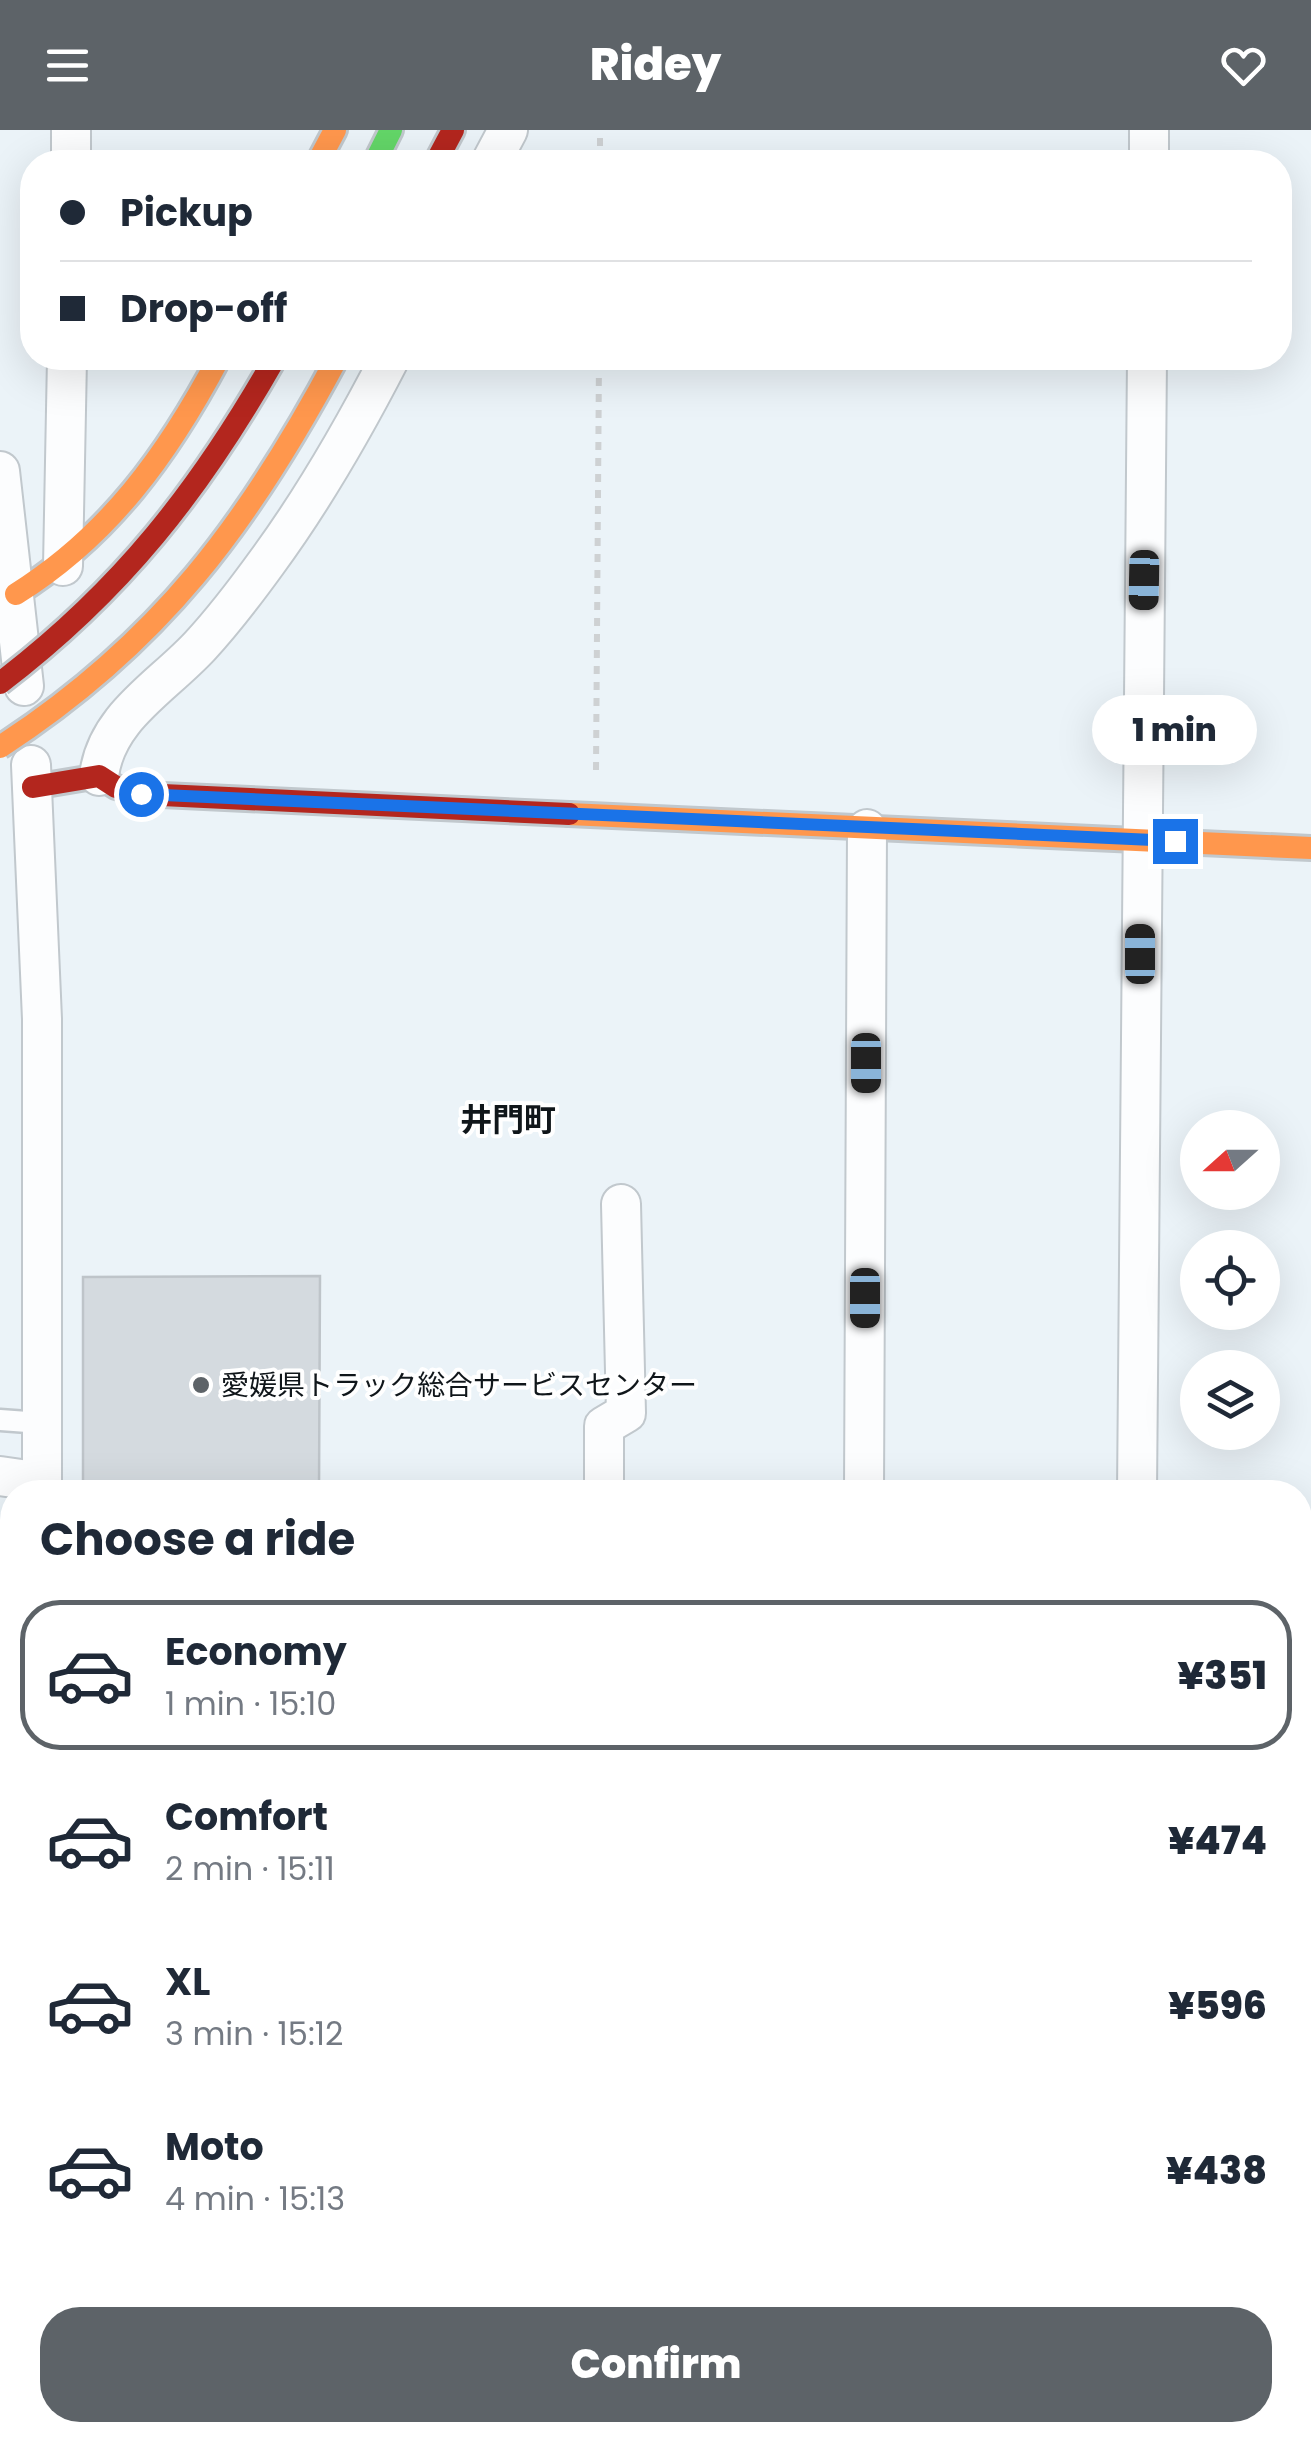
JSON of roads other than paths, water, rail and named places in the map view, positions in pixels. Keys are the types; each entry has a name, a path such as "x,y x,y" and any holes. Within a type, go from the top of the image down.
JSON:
{"main road":[{"path":"8,598 63,566 122,507 170,442 212,370"},
{"path":"0,683 97,606 163,534 231,438 268,370"},
{"path":"0,747 68,703 126,654 188,588 245,514 331,370"},
{"path":"33,787 99,776 116,788 141,794 1311,848"}],"street":[{"path":"63,566 67,370"},
{"path":"99,776 102,751 115,728 201,645 268,561 341,448 383,370"},
{"path":"1137,1480 1146,370"},
{"path":"0,471 8,598 33,787 42,1019 42,1480"},
{"path":"864,1480 868,829"},
{"path":"604,1480 604,1426 626,1413 621,1204"}],"lane":[{"path":"0,1420 42,1422"}],"place":[{"name":"愛媛県トラック総合サービスセンター","path":"201,1385"}],"district":[{"name":"井門町","path":"508,1120"}]}
